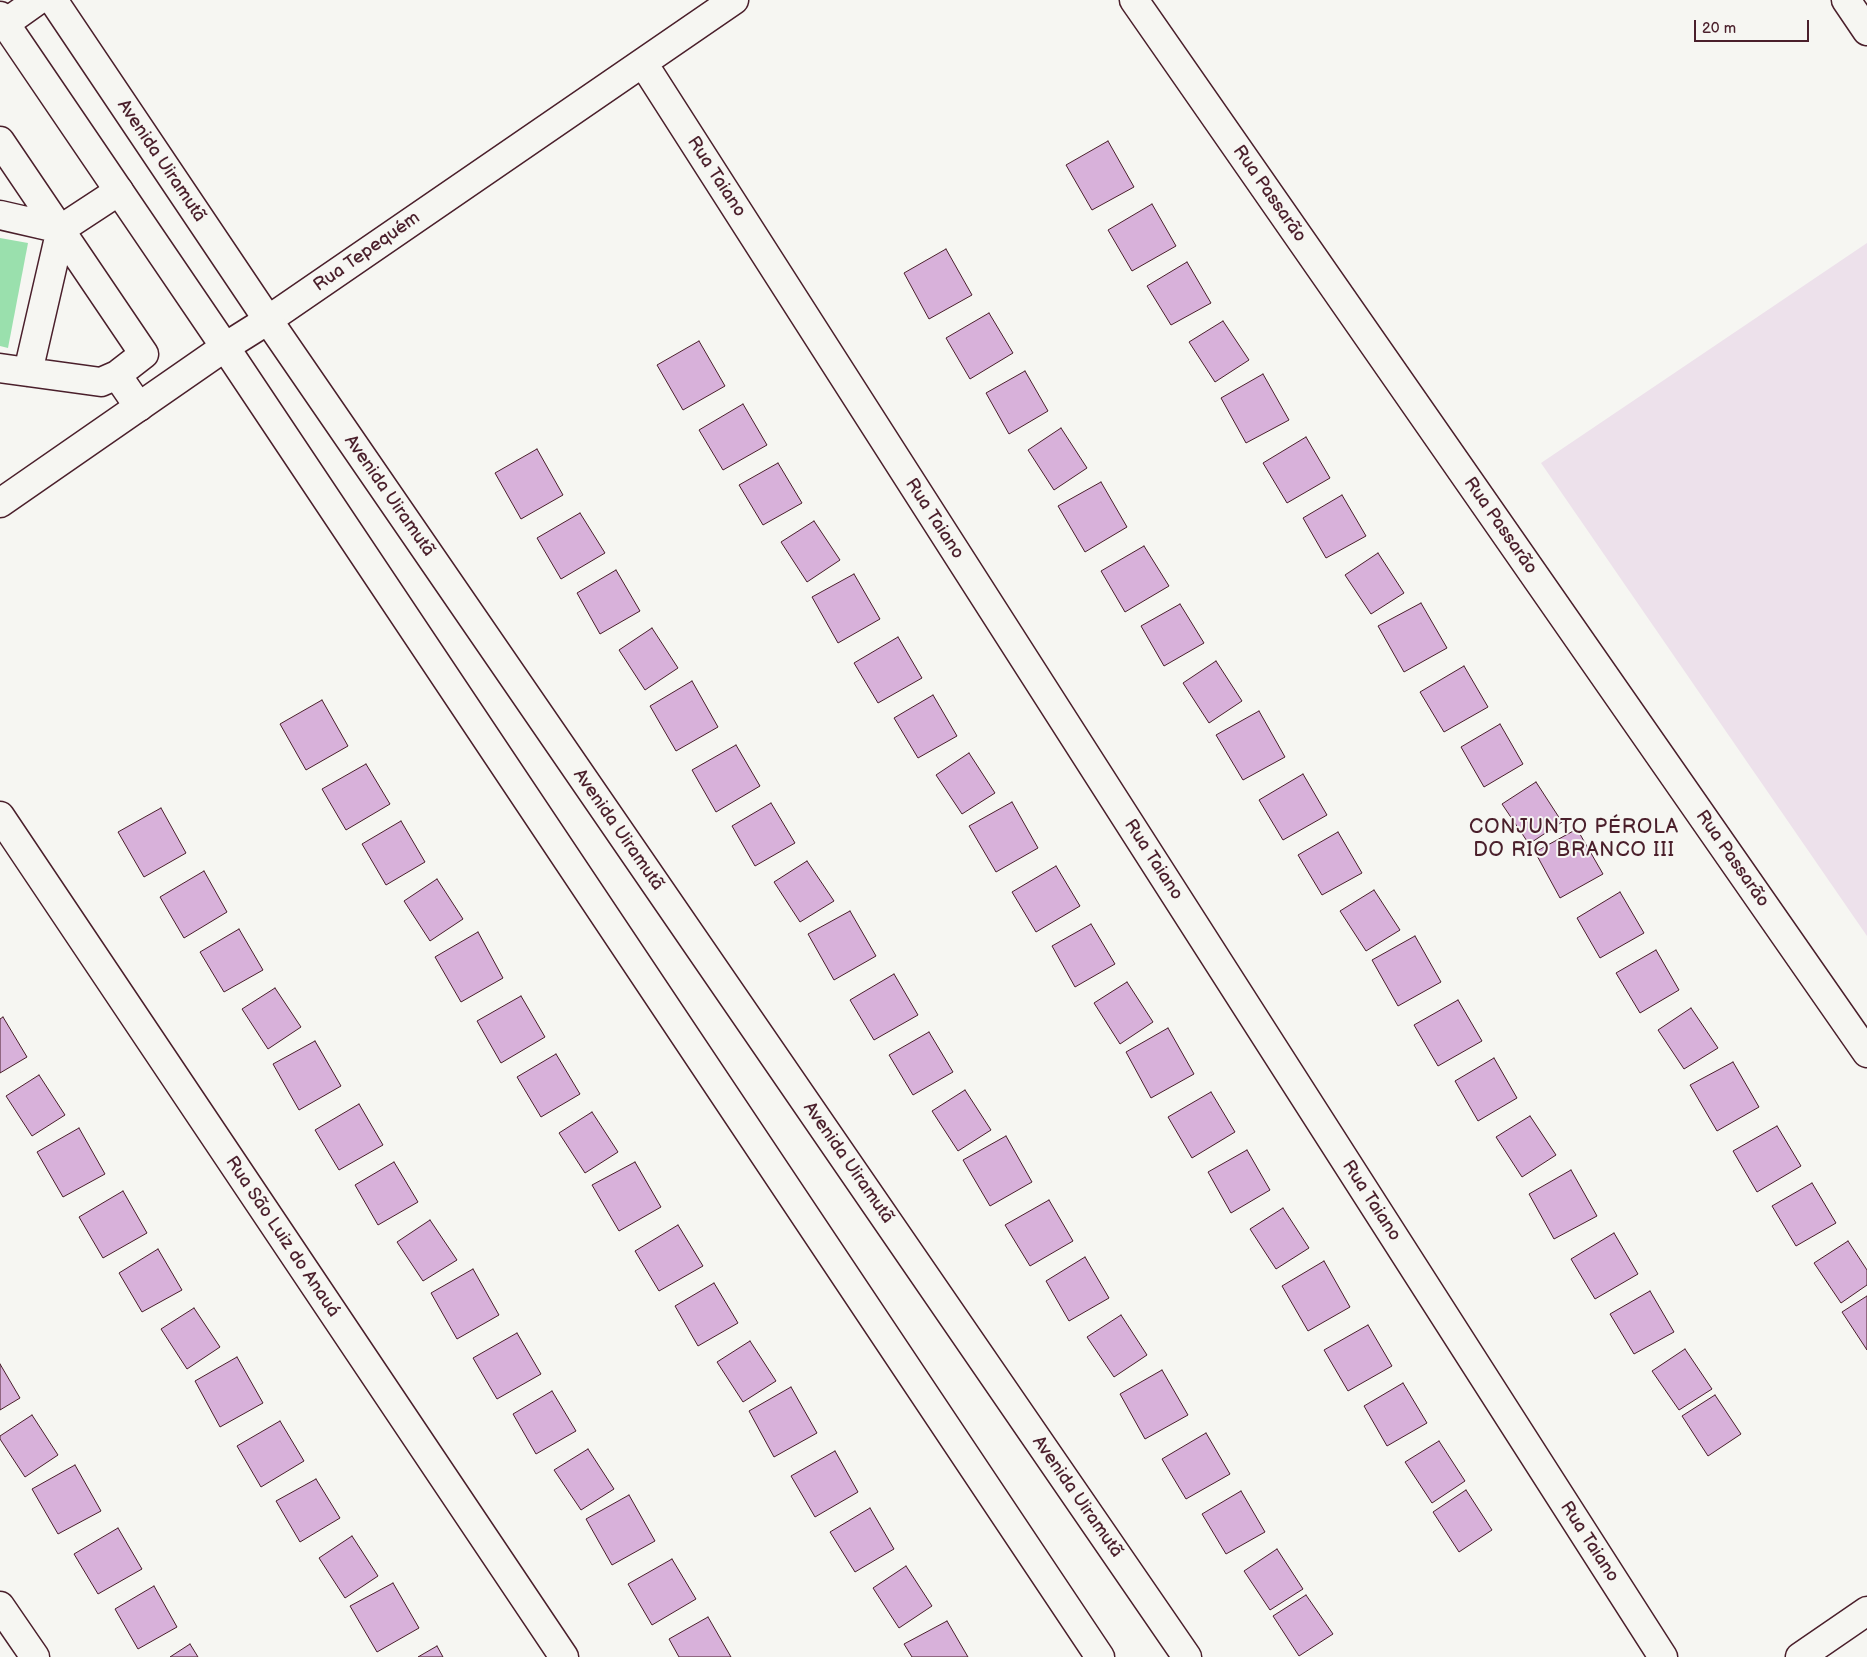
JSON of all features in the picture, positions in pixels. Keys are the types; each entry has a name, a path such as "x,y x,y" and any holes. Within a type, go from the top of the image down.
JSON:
{"street":[{"path":"38,0 2,22 225,347 1100,1657"},
{"name":"Avenida Uiramutã","path":"53,0 268,320 1187,1657"},
{"name":"Rua Tepequém","path":"0,503 734,0"},
{"name":"Rua Passarão","path":"1134,0 1867,1053"},
{"path":"1846,0 1867,31"},
{"name":"Rua Taiano","path":"643,62 1663,1657"},
{"path":"0,140 144,354 116,375 101,382 0,368"},
{"path":"28,372 61,229 119,191"},
{"path":"0,215 61,229"},
{"path":"116,375 139,407"},
{"name":"Rua São Luiz do Anauá","path":"0,816 564,1657"},
{"path":"0,1606 35,1657"},
{"path":"1800,1657 1867,1611"}],"shaded area":[{"path":"1867,243 1867,936 1541,463"}],"green space":[{"path":"0,238 28,243 8,348 0,346"}],"building":[{"path":"1108,141 1134,187 1092,210 1066,165"},
{"path":"1152,204 1176,246 1132,271 1108,230"},
{"path":"946,249 972,295 929,319 904,273"},
{"path":"1187,262 1211,303 1171,325 1147,286"},
{"path":"989,313 1013,353 970,379 946,338"},
{"path":"1223,321 1249,360 1215,382 1189,342"},
{"path":"699,341 725,386 683,410 657,365"},
{"path":"1025,371 1048,411 1009,434 986,393"},
{"path":"1263,374 1289,420 1246,443 1221,398"},
{"path":"743,404 767,445 723,470 699,430"},
{"path":"1061,428 1087,468 1054,490 1028,450"},
{"path":"1306,437 1330,478 1287,503 1263,463"},
{"path":"537,449 563,495 521,519 495,473"},
{"path":"778,463 802,503 763,525 739,485"},
{"path":"1101,482 1127,527 1085,552 1058,506"},
{"path":"1342,495 1366,536 1326,558 1303,518"},
{"path":"580,513 605,553 561,579 537,538"},
{"path":"814,521 840,560 807,582 781,542"},
{"path":"1144,546 1169,586 1125,612 1101,571"},
{"path":"1378,553 1404,593 1371,614 1345,575"},
{"path":"616,570 640,611 600,634 577,593"},
{"path":"854,574 880,619 838,643 812,597"},
{"path":"1421,603 1447,648 1404,672 1378,626"},
{"path":"1180,604 1204,643 1164,666 1141,626"},
{"path":"652,628 678,668 645,690 619,650"},
{"path":"898,637 922,678 878,703 854,663"},
{"path":"1216,661 1242,701 1209,723 1183,683"},
{"path":"1464,666 1488,707 1444,732 1420,692"},
{"path":"692,681 718,727 676,751 650,706"},
{"path":"933,695 957,736 918,758 894,718"},
{"path":"322,700 348,746 306,770 280,724"},
{"path":"1259,711 1285,757 1243,780 1216,735"},
{"path":"1500,724 1523,764 1484,787 1461,747"},
{"path":"736,745 760,786 716,812 692,770"},
{"path":"969,753 995,793 962,814 936,775"},
{"path":"366,764 390,804 346,830 322,789"},
{"path":"1303,774 1327,815 1283,840 1259,800"},
{"path":"1536,782 1562,822 1529,844 1502,804"},
{"path":"1012,802 1038,848 996,872 969,826"},
{"path":"771,803 795,843 755,866 732,826"},
{"path":"161,808 186,853 144,877 118,832"},
{"path":"401,821 425,862 386,885 362,844"},
{"path":"1577,829 1603,874 1560,898 1535,852"},
{"path":"1338,832 1362,873 1322,895 1298,855"},
{"path":"807,861 834,901 800,922 774,882"},
{"path":"1056,866 1080,906 1036,932 1012,892"},
{"path":"204,871 227,912 184,938 160,897"},
{"path":"437,879 463,919 430,941 404,901"},
{"path":"1374,890 1400,930 1366,951 1340,911"},
{"path":"1620,892 1644,933 1600,958 1577,918"},
{"path":"850,911 876,956 834,980 808,934"},
{"path":"1091,924 1115,964 1075,987 1052,946"},
{"path":"239,929 263,970 224,992 200,952"},
{"path":"478,932 503,978 461,1002 435,957"},
{"path":"1415,936 1441,982 1398,1006 1372,960"},
{"path":"1656,950 1679,990 1640,1013 1616,973"},
{"path":"894,974 918,1015 874,1040 850,1000"},
{"path":"1127,982 1153,1022 1120,1044 1094,1003"},
{"path":"275,988 301,1027 268,1049 242,1009"},
{"path":"521,996 545,1037 501,1063 477,1021"},
{"path":"1458,1000 1482,1041 1438,1066 1414,1025"},
{"path":"1691,1008 1718,1048 1684,1069 1658,1030"},
{"path":"3,1017 27,1057 0,1073 0,1019"},
{"path":"1168,1028 1194,1074 1151,1098 1126,1052"},
{"path":"929,1032 953,1072 913,1095 889,1055"},
{"path":"315,1041 341,1086 299,1110 273,1064"},
{"path":"556,1054 580,1094 541,1117 517,1077"},
{"path":"1494,1058 1517,1098 1478,1121 1455,1081"},
{"path":"1733,1062 1759,1107 1717,1131 1690,1085"},
{"path":"39,1075 65,1115 32,1136 6,1096"},
{"path":"965,1090 991,1130 958,1151 932,1111"},
{"path":"1211,1092 1235,1132 1192,1158 1168,1117"},
{"path":"359,1104 383,1145 339,1170 315,1130"},
{"path":"592,1112 618,1152 585,1173 559,1133"},
{"path":"1530,1116 1556,1155 1522,1177 1496,1137"},
{"path":"1777,1126 1801,1166 1757,1192 1733,1151"},
{"path":"79,1128 105,1174 63,1197 37,1152"},
{"path":"1006,1136 1032,1182 990,1206 963,1160"},
{"path":"1247,1150 1270,1190 1231,1213 1208,1172"},
{"path":"394,1162 418,1202 378,1225 355,1185"},
{"path":"635,1162 661,1207 619,1231 592,1185"},
{"path":"1571,1170 1597,1216 1554,1239 1529,1194"},
{"path":"1812,1183 1836,1223 1796,1246 1772,1206"},
{"path":"123,1191 147,1233 103,1258 79,1217"},
{"path":"1049,1200 1073,1241 1030,1266 1005,1225"},
{"path":"1283,1208 1309,1248 1276,1269 1250,1229"},
{"path":"430,1220 457,1260 423,1281 397,1242"},
{"path":"678,1225 703,1266 659,1291 635,1251"},
{"path":"1614,1233 1638,1274 1595,1299 1571,1259"},
{"path":"1848,1241 1867,1270 1867,1285 1841,1303 1814,1263"},
{"path":"158,1249 182,1290 142,1312 119,1273"},
{"path":"1085,1257 1109,1298 1069,1321 1046,1281"},
{"path":"1324,1261 1350,1307 1308,1331 1282,1286"},
{"path":"473,1269 499,1315 457,1339 431,1293"},
{"path":"714,1283 738,1323 698,1346 675,1306"},
{"path":"1650,1291 1674,1332 1634,1354 1610,1314"},
{"path":"1867,1296 1867,1350 1842,1312"},
{"path":"194,1308 220,1347 187,1369 161,1329"},
{"path":"1121,1315 1147,1355 1114,1377 1087,1337"},
{"path":"1368,1325 1392,1366 1348,1391 1324,1350"},
{"path":"517,1333 541,1374 497,1399 473,1358"},
{"path":"750,1341 776,1381 743,1402 717,1362"},
{"path":"1685,1349 1712,1389 1679,1410 1652,1371"},
{"path":"237,1357 263,1403 220,1427 195,1381"},
{"path":"0,1364 20,1398 0,1410"},
{"path":"1162,1370 1188,1415 1145,1439 1120,1394"},
{"path":"1403,1383 1427,1423 1387,1446 1364,1406"},
{"path":"791,1387 817,1433 774,1457 749,1411"},
{"path":"552,1391 576,1431 536,1454 513,1414"},
{"path":"1715,1395 1741,1434 1708,1456 1682,1416"},
{"path":"32,1415 58,1455 25,1477 0,1439 0,1436"},
{"path":"280,1421 304,1461 261,1487 237,1446"},
{"path":"1206,1433 1230,1474 1186,1499 1162,1459"},
{"path":"1439,1441 1465,1481 1432,1503 1405,1462"},
{"path":"588,1449 614,1489 581,1510 554,1470"},
{"path":"835,1451 858,1492 815,1517 791,1476"},
{"path":"75,1465 101,1511 58,1534 32,1489"},
{"path":"316,1479 340,1518 300,1542 276,1501"},
{"path":"1466,1490 1492,1530 1459,1552 1433,1512"},
{"path":"1241,1491 1265,1532 1226,1554 1202,1514"},
{"path":"629,1495 655,1541 612,1565 586,1519"},
{"path":"870,1508 894,1549 855,1572 830,1532"},
{"path":"118,1528 142,1569 98,1594 74,1554"},
{"path":"352,1536 378,1576 345,1598 319,1558"},
{"path":"1277,1549 1303,1589 1270,1610 1244,1571"},
{"path":"672,1559 696,1599 652,1625 628,1584"},
{"path":"906,1566 932,1606 899,1628 873,1588"},
{"path":"393,1583 419,1628 377,1652 350,1606"},
{"path":"154,1586 177,1627 138,1649 115,1609"},
{"path":"1306,1595 1333,1634 1299,1656 1273,1616"},
{"path":"708,1617 731,1657 679,1657 669,1639"},
{"path":"947,1621 968,1657 912,1657 904,1644"},
{"path":"190,1644 198,1657 170,1657"},
{"path":"437,1646 443,1657 418,1657"}],"district":[{"name":"CONJUNTO PÉROLA DO RIO BRANCO III","path":"1574,840"}]}
